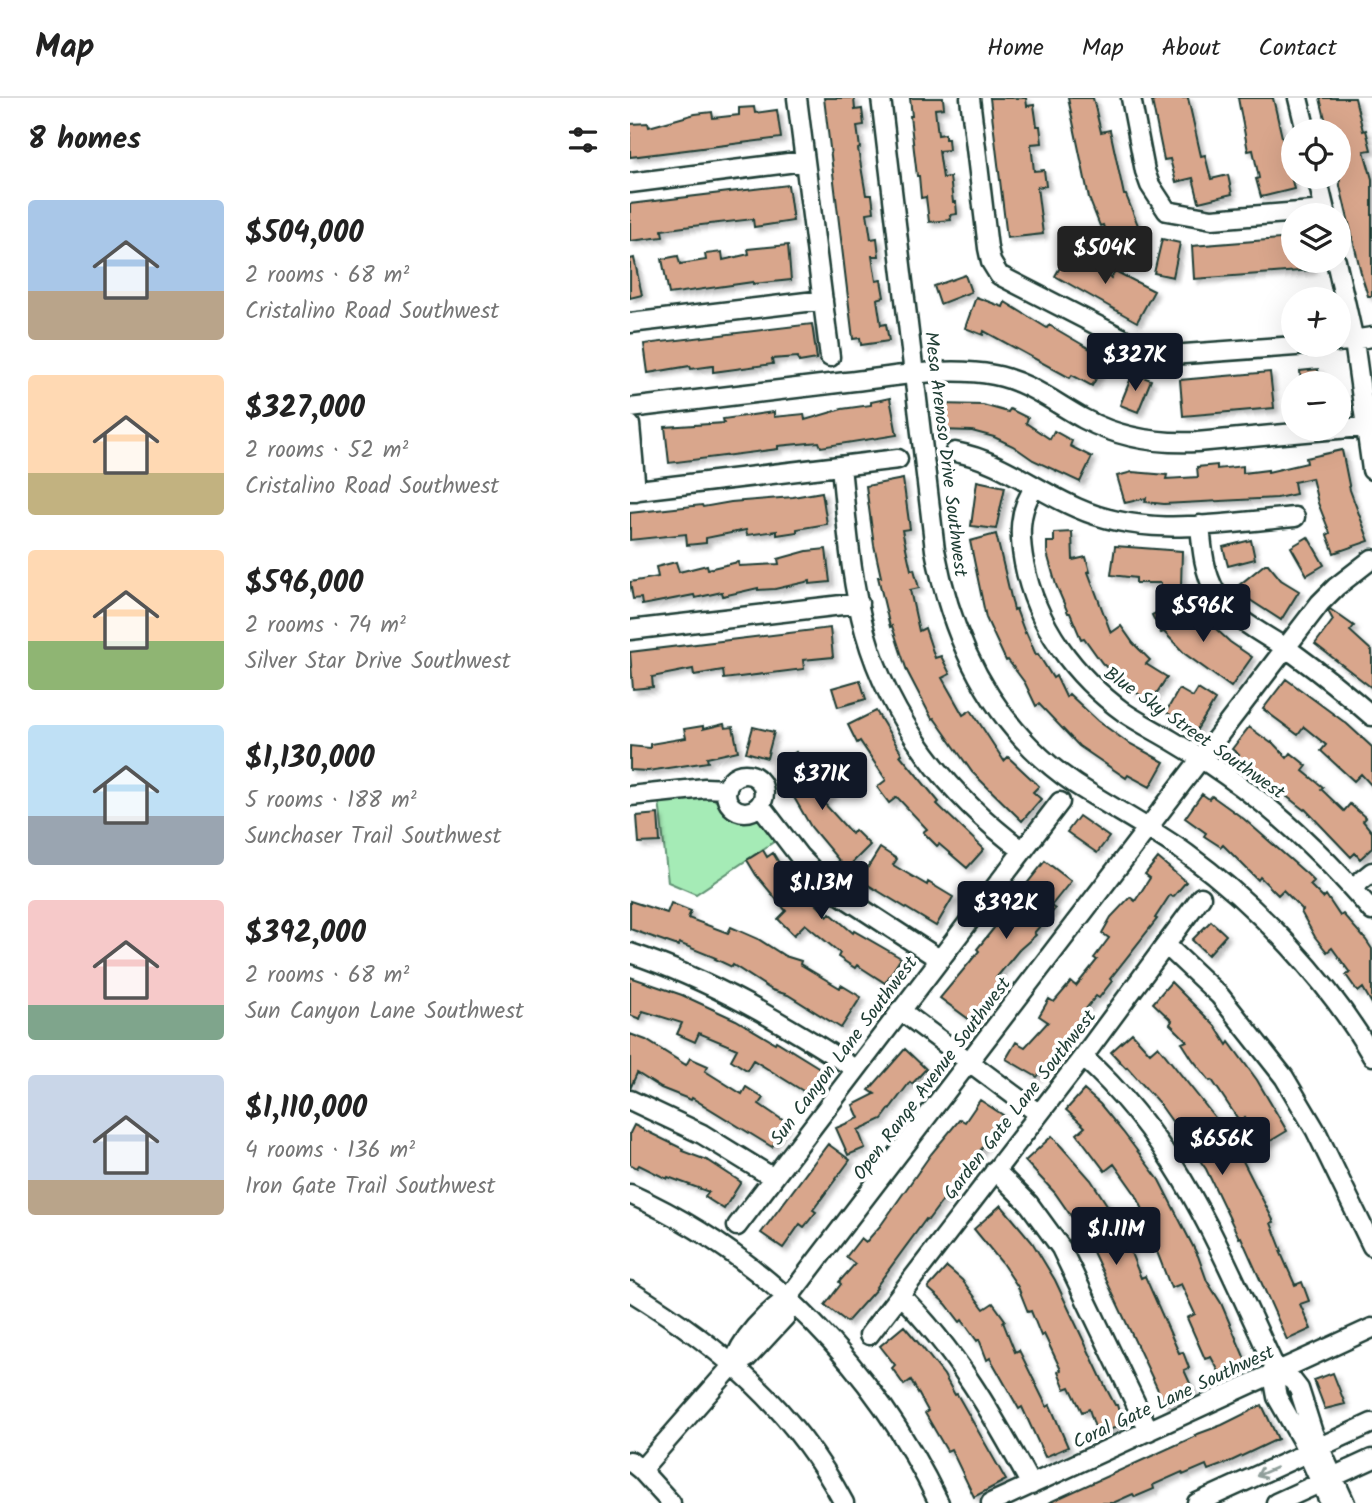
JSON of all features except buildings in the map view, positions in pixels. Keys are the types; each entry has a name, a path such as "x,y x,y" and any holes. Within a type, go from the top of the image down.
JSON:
{"street":[{"path":"797,98 830,357"},
{"name":"Mesa Arenoso Drive Southwest","path":"881,98 942,587 952,619 977,677 995,706 1045,760 1076,784 1148,827 1215,875 1260,916 1333,999 1372,1056"},
{"path":"970,98 988,248 991,262 999,275 1157,356 1281,347"},
{"path":"1131,98 1145,171 1150,185 1167,211 1212,219 1281,215"},
{"path":"1298,98 1303,119"},
{"path":"630,183 804,161"},
{"path":"630,323 823,300"},
{"path":"1351,341 1372,337"},
{"path":"1350,357 1368,426 1372,470"},
{"path":"630,408 916,375 966,372 996,375 1020,383 1111,431 1137,439 1170,443 1368,426"},
{"path":"630,425 633,491 898,459"},
{"path":"955,452 992,463 1079,509 1135,525 1200,525 1295,517"},
{"path":"841,467 853,576 874,657 909,730 937,770 964,800 1022,850"},
{"name":"Blue Sky Street Southwest","path":"1035,487 1027,498 1021,518 1021,546 1028,584 1054,639 1086,680 1125,712 1242,787 1352,888 1372,911"},
{"path":"1200,525 1206,570 1215,592 1238,618 1285,648 1372,716"},
{"name":"Open Range Avenue Southwest","path":"636,1465 733,1365 737,1351 764,1330 773,1308 788,1298 1320,603 1372,559"},
{"path":"630,630 859,603"},
{"path":"744,775 756,778 764,793 760,805 750,812 737,810 727,799 727,789 733,779 744,775"},
{"path":"630,796 705,788 727,789"},
{"name":"Sun Canyon Lane Southwest","path":"737,1226 1060,802"},
{"path":"760,805 799,856 830,888 939,960"},
{"path":"1352,888 1372,872"},
{"name":"Garden Gate Lane Southwest","path":"869,1335 1083,1057 1201,897"},
{"path":"1166,945 1220,996 1284,1077 1316,1131 1372,1246"},
{"path":"630,953 699,981 759,1010 855,1069"},
{"path":"900,1010 1039,1114"},
{"path":"1083,1057 1143,1120 1170,1157 1211,1230 1277,1372 1277,1397 1314,1450"},
{"path":"630,1100 702,1134 772,1177"},
{"path":"995,1170 1029,1204 1060,1248 1149,1431"},
{"path":"630,1194 693,1228 741,1260 788,1298 831,1341 879,1400 921,1465 939,1503"},
{"path":"630,1291 670,1315 733,1365 779,1409 804,1437 844,1503"},
{"path":"900,1294 937,1333 976,1389 1031,1485"},
{"name":"Coral Gate Lane Southwest","path":"991,1503 1372,1328"},
{"path":"1277,1372 1292,1380 1299,1389 1314,1450 1327,1479 1345,1503"},
{"path":"1283,1409 1302,1400"},
{"path":"1197,1503 1372,1423"},
{"path":"1276,1503 1372,1459"},
{"path":"636,1465 671,1503"},
{"path":"1327,1479 1330,1503"}],"green space":[{"path":"710,796 735,817 768,821 781,837 696,894 668,882 659,800"}]}
